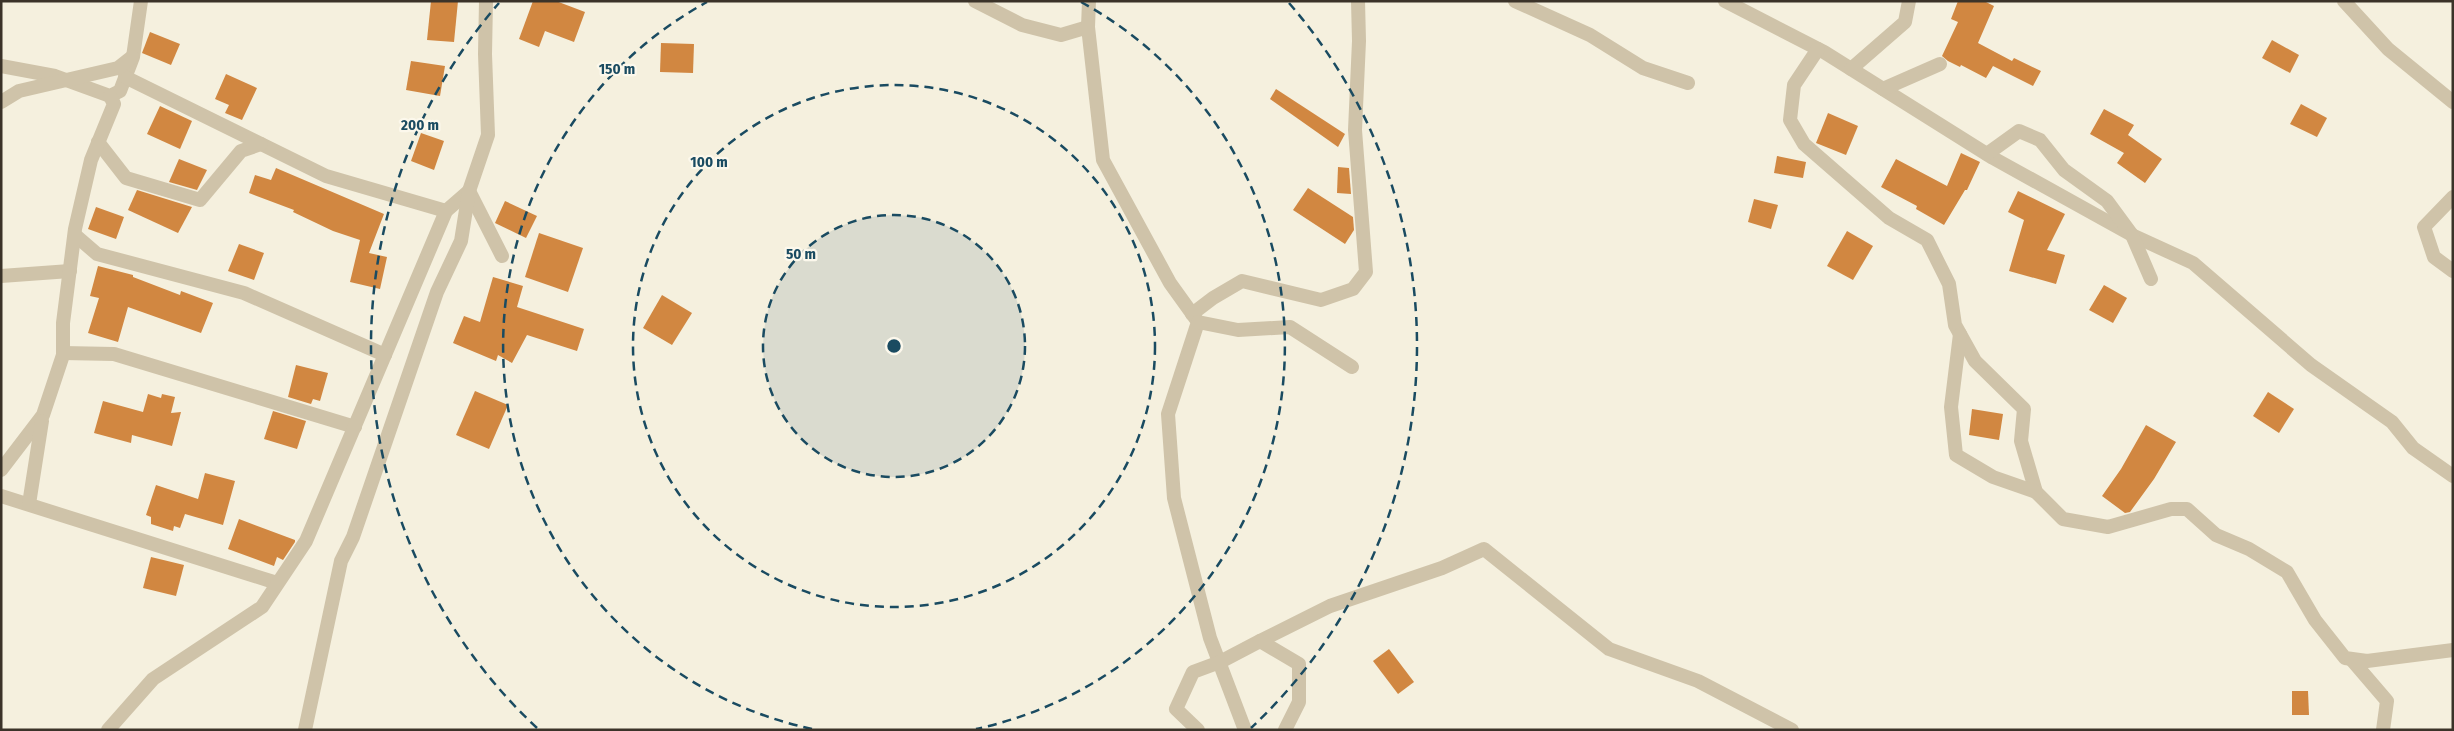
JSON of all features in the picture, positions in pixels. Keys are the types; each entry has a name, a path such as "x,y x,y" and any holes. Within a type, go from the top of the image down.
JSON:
{"street":[{"path":"110,96 120,91 133,57 141,1"},
{"path":"305,730 341,561 353,537 437,292 461,241 469,191 488,135 485,54 486,1"},
{"path":"974,1 1022,25 1061,35 1088,28"},
{"path":"1089,1 1088,28 1103,160 1170,283 1195,318 1238,330 1290,327 1352,367"},
{"path":"1245,730 1210,638 1174,498 1168,414 1195,318 1213,298 1242,282 1321,300 1354,289 1366,272 1355,130 1359,41 1358,1"},
{"path":"1515,1 1590,35 1643,68 1688,83"},
{"path":"1725,1 1818,49 1987,154 2132,235 2192,263 2311,365 2392,422 2413,448 2453,476"},
{"path":"1851,69 1904,22 1908,1"},
{"path":"2344,1 2388,49 2453,102"},
{"path":"1818,49 1794,85 1790,120 1804,144 1889,218 1927,240 1949,284 1955,325 1975,361 2024,409 2021,441 2036,492"},
{"path":"1,102 19,91 69,81 118,68 133,57"},
{"path":"1883,89 1940,64"},
{"path":"1,66 55,76 110,96 114,104 91,160 75,235 64,323 63,353 43,415 29,504"},
{"path":"125,78 326,176 446,211"},
{"path":"1987,154 2019,132 2040,140 2064,170 2107,201 2132,235 2151,279"},
{"path":"98,142 126,178 200,200 241,150 261,144"},
{"path":"108,730 153,679 262,607 306,541 446,211 469,191"},
{"path":"469,191 502,256"},
{"path":"2453,197 2424,227 2434,257 2453,271"},
{"path":"75,235 97,254 244,293 385,355"},
{"path":"1,276 70,271"},
{"path":"1960,334 1951,407 1956,455 1993,477 2036,492 2063,519 2108,527 2171,509 2187,509 2216,535 2249,549 2287,572 2315,620 2345,658 2367,661 2453,650"},
{"path":"63,353 114,354 355,426"},
{"path":"1,470 43,415"},
{"path":"1,496 277,583"},
{"path":"1198,730 1176,709 1193,672 1220,662 1330,606 1442,568 1484,549 1609,649 1698,680 1792,730"},
{"path":"1260,641 1298,664 1298,702 1286,730"},
{"path":"2351,659 2387,701 2383,730"}],"building":[{"path":"431,1 458,1 454,42 427,40"},
{"path":"533,1 556,1 585,12 574,42 545,31 539,47 519,39"},
{"path":"1958,1 1984,1 1994,6 1978,43 2012,61 2014,58 2041,71 2033,86 1993,66 1986,78 1961,65 1960,67 1948,61 1942,56 1958,22 1951,19"},
{"path":"150,32 180,44 171,65 142,53"},
{"path":"2272,40 2299,55 2290,73 2262,58"},
{"path":"661,43 694,44 693,73 660,72"},
{"path":"411,61 445,66 440,96 406,90"},
{"path":"226,74 257,88 242,120 225,113 229,105 215,99"},
{"path":"1276,89 1345,134 1338,147 1270,99"},
{"path":"2301,104 2327,118 2317,137 2290,124"},
{"path":"160,106 192,121 180,149 147,134"},
{"path":"2104,109 2134,125 2128,135 2162,159 2145,183 2117,163 2124,153 2090,134"},
{"path":"1828,113 1858,126 1846,155 1816,143"},
{"path":"421,133 444,141 434,170 411,161"},
{"path":"1961,153 1980,162 1967,190 1965,190 1944,225 1916,209 1917,206 1881,187 1896,159 1947,186"},
{"path":"1777,156 1806,162 1803,178 1774,173"},
{"path":"179,159 207,170 197,190 169,182"},
{"path":"1338,167 1349,168 1351,194 1337,193"},
{"path":"276,168 384,214 369,253 387,257 380,289 350,282 360,240 333,231 293,212 294,210 249,193 255,175 271,180"},
{"path":"1308,188 1353,217 1354,230 1345,244 1293,210"},
{"path":"137,190 192,207 178,233 128,210"},
{"path":"2018,191 2065,214 2047,250 2065,255 2056,284 2009,271 2024,220 2008,212"},
{"path":"1754,199 1778,205 1771,229 1748,222"},
{"path":"505,201 537,216 526,238 495,223"},
{"path":"96,207 124,217 116,239 88,229"},
{"path":"1847,231 1873,246 1853,280 1827,266"},
{"path":"539,233 583,248 568,292 525,277"},
{"path":"239,244 264,253 254,280 228,271"},
{"path":"98,266 133,275 133,277 180,295 181,291 213,303 201,333 128,307 118,342 88,333 99,298 90,296"},
{"path":"493,277 523,286 517,307 584,329 577,351 527,335 512,363 498,355 496,361 453,343 464,316 480,322"},
{"path":"2104,285 2127,298 2113,323 2089,310"},
{"path":"662,295 692,313 672,345 643,328"},
{"path":"296,365 328,373 320,401 313,399 311,404 288,397"},
{"path":"475,391 508,405 489,449 456,435"},
{"path":"2268,392 2294,409 2279,433 2253,416"},
{"path":"148,394 161,398 162,394 175,397 171,413 181,412 172,446 132,435 131,443 94,433 103,401 143,412"},
{"path":"1972,409 2003,414 1999,440 1969,435"},
{"path":"273,411 306,421 297,449 264,439"},
{"path":"2146,425 2176,442 2154,479 2130,512 2125,513 2102,496 2121,469"},
{"path":"205,473 235,481 223,525 185,514 180,528 174,526 173,531 151,524 151,517 146,515 156,485 198,499"},
{"path":"239,519 295,540 295,542 283,560 277,557 274,566 228,549"},
{"path":"151,557 184,565 176,596 143,588"},
{"path":"1389,649 1414,682 1398,694 1373,661"},
{"path":"2292,691 2308,691 2309,715 2292,715"}]}
